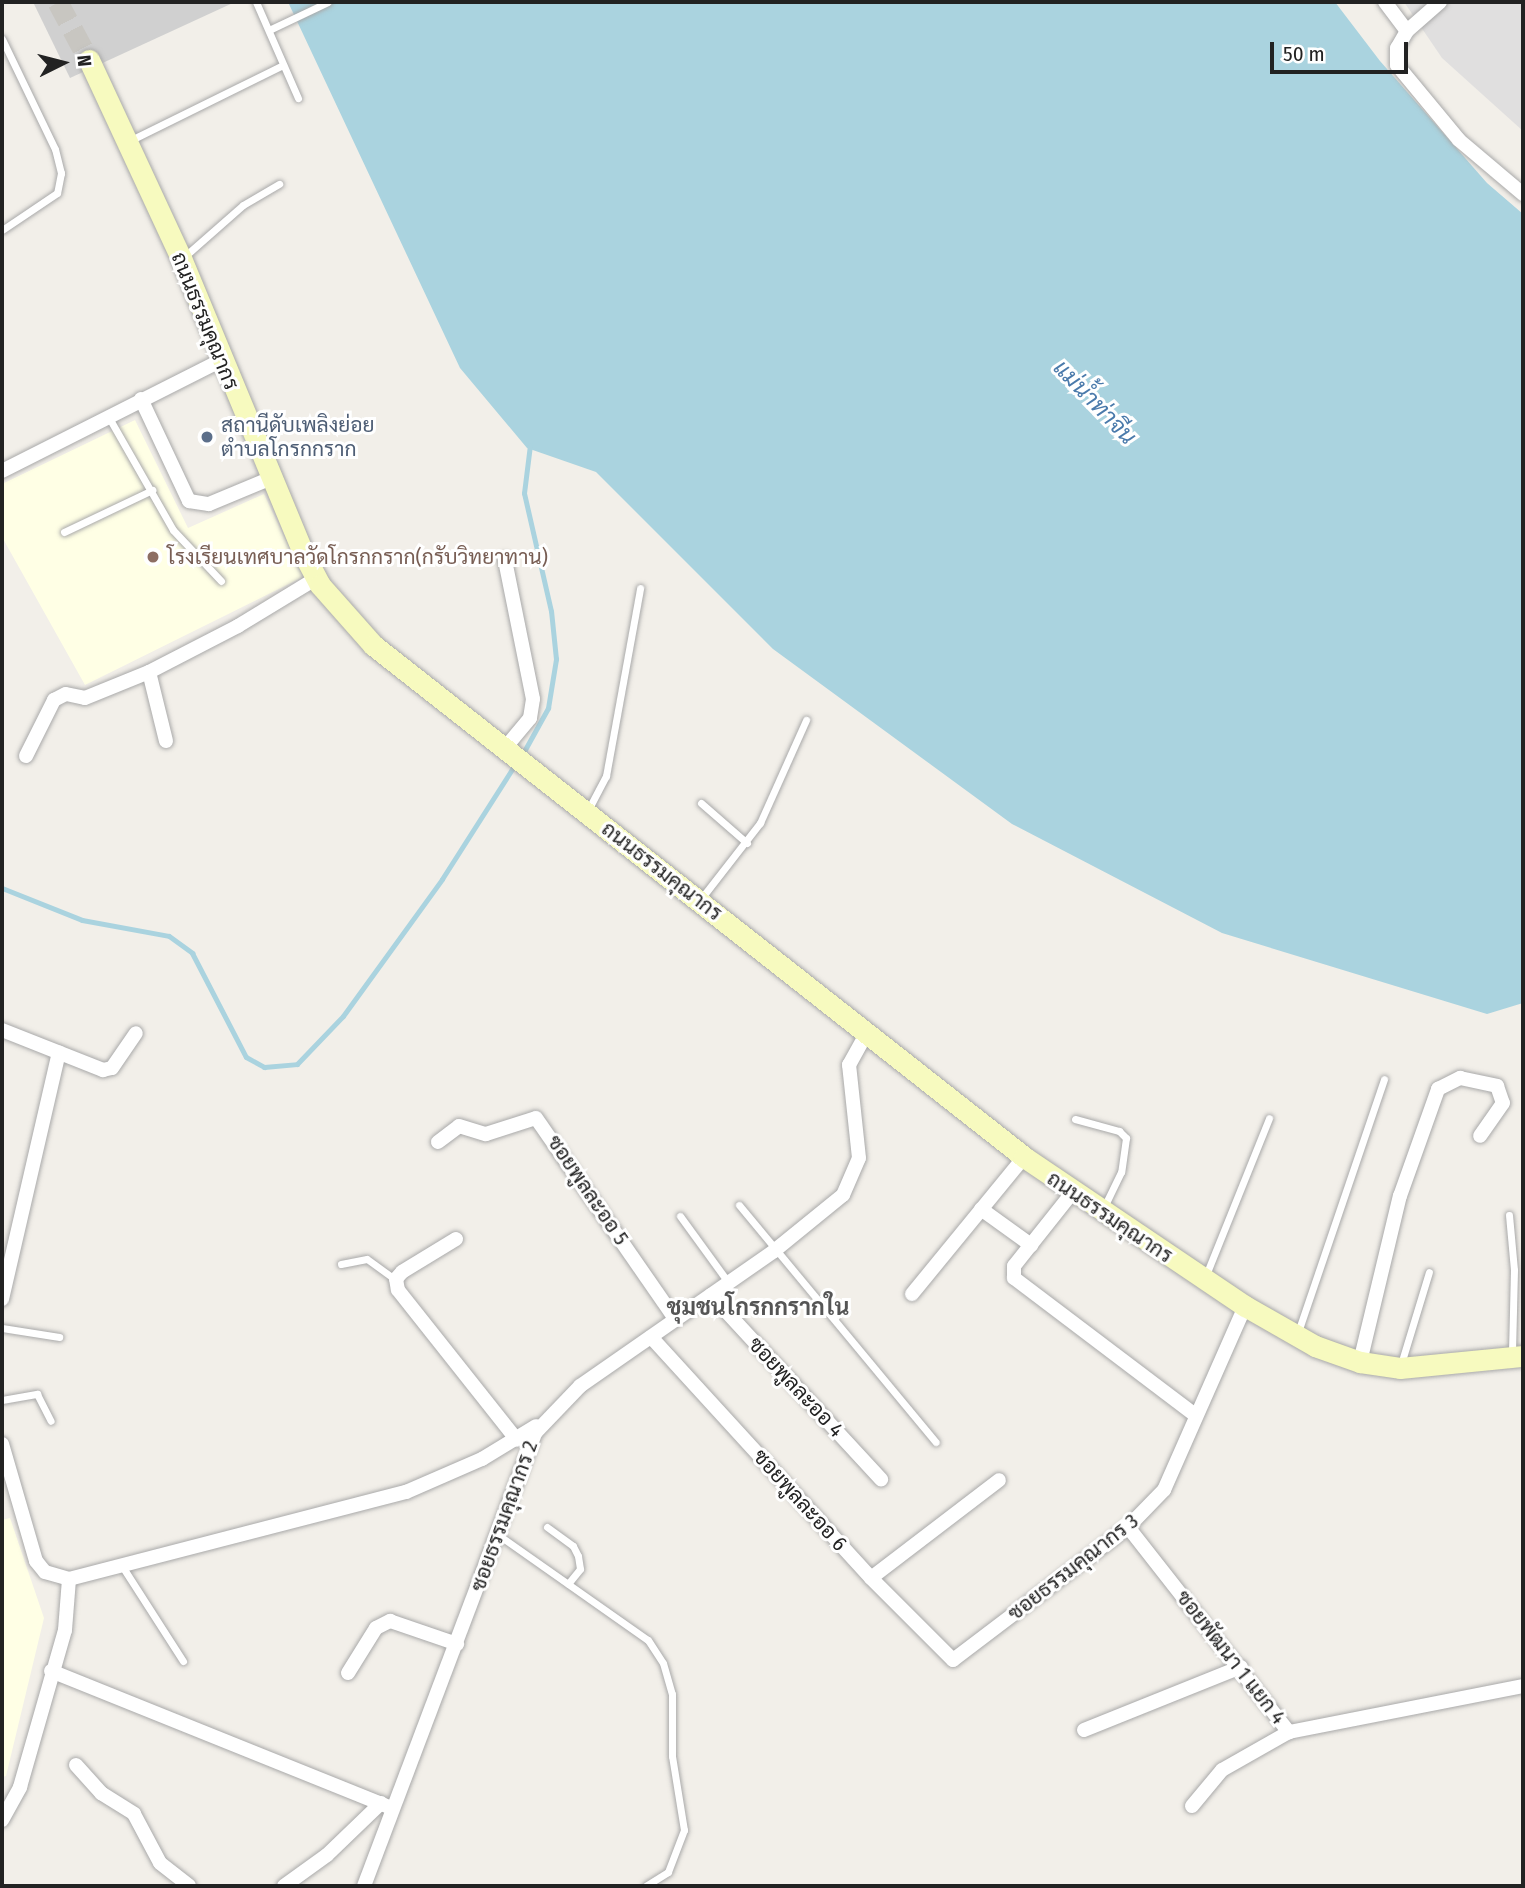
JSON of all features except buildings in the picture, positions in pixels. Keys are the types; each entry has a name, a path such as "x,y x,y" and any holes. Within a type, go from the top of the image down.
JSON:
{"street":[{"path":"1385,2 1407,31"},
{"path":"1440,2 1407,31 1397,48 1397,65 1459,140 1523,194"},
{"name":"ถนนธรรมคุณากร","path":"89,60 181,258 269,479 317,578 373,645 700,900 865,1036 1024,1157 1072,1193 1245,1306 1297,1336 1360,1362 1399,1368 1518,1357"},
{"path":"2,471 220,361"},
{"path":"141,400 189,500 209,504 269,479"},
{"path":"505,560 533,699 523,731 508,751"},
{"path":"26,756 54,699 66,694 85,698 149,672 237,626 317,578"},
{"path":"149,672 166,741"},
{"path":"2,1030 96,1068 112,1068 136,1033"},
{"name":"ซอยธรรมคุณากร 2","path":"364,1886 387,1806 457,1644 526,1449 551,1414 580,1386 774,1251 833,1206 856,1172 858,1139 849,1065 865,1036"},
{"path":"2,1299 59,1052"},
{"path":"1360,1362 1400,1196 1438,1089 1460,1078 1497,1086 1503,1103 1480,1136"},
{"name":"ซอยพูลละออ 5","path":"438,1142 459,1126 486,1135 536,1118 675,1319"},
{"path":"912,1294 1024,1157"},
{"path":"1072,1193 1014,1266 1014,1278 1194,1414"},
{"path":"981,1209 1031,1245"},
{"path":"456,1239 396,1279 416,1315 517,1440"},
{"name":"ซอยพูลละออ 4","path":"711,1295 881,1479"},
{"name":"ซอยธรรมคุณากร 3","path":"953,1660 1128,1527 1164,1490 1194,1414 1245,1306"},
{"name":"ซอยพูลละออ 6","path":"651,1337 871,1578 953,1660"},
{"path":"2,1444 36,1561 45,1572 69,1579 406,1492 440,1480 517,1440 551,1414"},
{"path":"871,1578 999,1480"},
{"name":"ซอยพัฒนา 1 แยก 4","path":"1128,1527 1241,1667 1289,1732 1523,1686"},
{"path":"2,1820 20,1787 51,1671 65,1630 69,1579"},
{"path":"348,1674 376,1628 390,1621 457,1644"},
{"path":"1084,1730 1241,1667"},
{"path":"51,1671 387,1806 284,1886"},
{"path":"1192,1806 1222,1770 1289,1732"},
{"path":"76,1765 101,1793 134,1814 160,1863 189,1886"}],"lane":[{"path":"256,2 298,98"},
{"path":"268,30 328,2"},
{"path":"2,39 55,149 61,173 57,193 2,229"},
{"path":"128,142 283,65"},
{"path":"181,258 243,205 279,184"},
{"path":"107,416 173,530 221,581"},
{"path":"64,532 152,490"},
{"path":"587,812 606,776 640,588"},
{"path":"700,900 747,843 806,720"},
{"path":"701,803 747,843"},
{"path":"1297,1336 1384,1079"},
{"path":"1204,1279 1269,1118"},
{"path":"1075,1119 1119,1131 1126,1138 1121,1172 1102,1213"},
{"path":"739,1205 774,1251 936,1442"},
{"path":"1509,1215 1518,1357"},
{"path":"680,1216 729,1283"},
{"path":"341,1264 367,1259 396,1279"},
{"path":"1399,1368 1429,1272"},
{"path":"2,1328 59,1337"},
{"path":"2,1400 37,1394 51,1421"},
{"path":"547,1527 573,1546 579,1556 580,1569 568,1584"},
{"path":"496,1534 648,1640 663,1663 672,1694 672,1756 684,1830 668,1872 646,1886"},
{"path":"122,1566 183,1661"}],"shaded area":[{"path":"33,2 235,2 70,78"},
{"path":"1404,2 1523,2 1523,131 1442,58"},
{"name":"โรงเรียนเทศบาลวัดโกรกกราก(กรับวิทยาทาน)","path":"135,420 188,528 264,494 303,577 85,685 2,537 2,484"},
{"path":"10,1518 44,1618 6,1776 2,1777 2,1520"}],"water":[{"name":"แม่น้ำท่าจีน","path":"288,2 1335,2 1380,61 1487,183 1523,214 1523,1003 1487,1014 1222,933 1012,824 773,649 596,472 527,448 460,368"}],"waterway":[{"path":"522,755 548,708 556,659 551,611 524,493 530,445"},
{"path":"2,888 82,920 169,936 192,953 246,1057 264,1067 297,1064 343,1016 442,879 516,763"}],"tunnel":[{"path":"58,2 89,60"}],"place":[{"name":"สถานีดับเพลิงย่อย ตำบลโกรกกราก","path":"207,437"},
{"name":"โรงเรียนเทศบาลวัดโกรกกราก(กรับวิทยาทาน)","path":"153,557"}],"district":[{"name":"ชุมชนโกรกกรากใน","path":"758,1307"}]}
